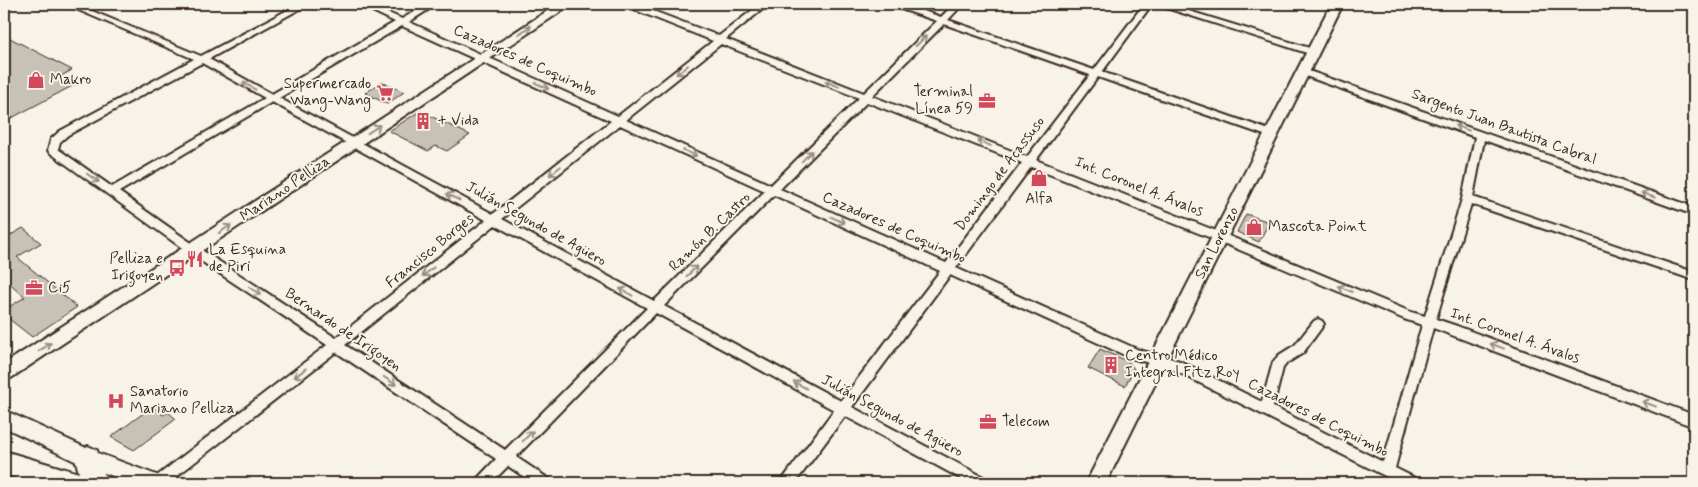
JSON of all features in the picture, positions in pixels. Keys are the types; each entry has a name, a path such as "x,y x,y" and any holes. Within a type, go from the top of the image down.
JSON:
{"highway":[{"path":"88,458 94,483"},
{"path":"4,463 73,483"}],"street":[{"name":"Julián Segundo de Agüero","path":"68,4 201,59 654,308 982,483"},
{"path":"201,59 305,4"},
{"name":"Cazadores de Coquimbo","path":"362,4 1135,354 1176,365 1412,483"},
{"path":"112,191 433,4"},
{"name":"Mariano Pelliza","path":"4,373 566,4"},
{"name":"Int. Coronel A. Ávalos","path":"628,4 1220,237 1408,316 1694,421"},
{"name":"Francisco Borges","path":"157,483 336,345 765,4"},
{"path":"895,4 1271,134"},
{"name":"Ramón B. Castro","path":"482,483 865,96 959,4"},
{"name":"Domingo de Acassuso","path":"787,483 1148,4"},
{"path":"1158,4 1313,52"},
{"name":"San Lorenzo","path":"1096,483 1337,4"},
{"name":"Bernardo de Irigoyen","path":"201,59 64,133 55,141 54,150 193,250 544,483"},
{"name":"Sargento Juan Bautista Cabral","path":"1304,72 1694,211"},
{"path":"1387,471 1428,322 1466,199 1480,135"},
{"path":"1466,199 1694,276"},
{"path":"1266,410 1277,366 1283,359 1299,349 1318,324"},
{"path":"4,418 88,458 157,483"}],"building":[{"name":"Makro","path":"4,35 72,70 61,76 76,84 4,122"},
{"name":"Supermercado Wang-Wang","path":"382,82 404,92 387,104 365,93"},
{"name":"+ Vida","path":"420,111 470,135 447,151 436,146 428,151 389,131"},
{"name":"Mascota Point","path":"1246,214 1269,222 1259,242 1237,232"},
{"name":"Ci5","path":"23,228 41,243 17,257 77,307 32,337 4,315 4,310 25,297 4,278 4,239"},
{"name":"Centro Médico Integral Fitz Roy","path":"1100,349 1129,362 1134,369 1125,386 1088,368"},
{"path":"153,406 163,415 168,412 176,419 134,450 111,437"}],"place":[{"name":"Makro","path":"36,80"},
{"name":"Supermercado Wang-Wang","path":"385,93"},
{"name":"Terminal Línea 59","path":"987,101"},
{"name":"+ Vida","path":"423,121"},
{"name":"Alfa","path":"1039,178"},
{"name":"Mascota Point","path":"1254,227"},
{"name":"La Esquina de Piri","path":"195,259"},
{"name":"Pelliza e Irigoyen","path":"177,268"},
{"name":"Ci5","path":"34,288"},
{"name":"Centro Médico Integral Fitz Roy","path":"1111,365"},
{"name":"Sanatorio Mariano Pelliza","path":"116,401"},
{"name":"Telecom","path":"988,422"}]}
